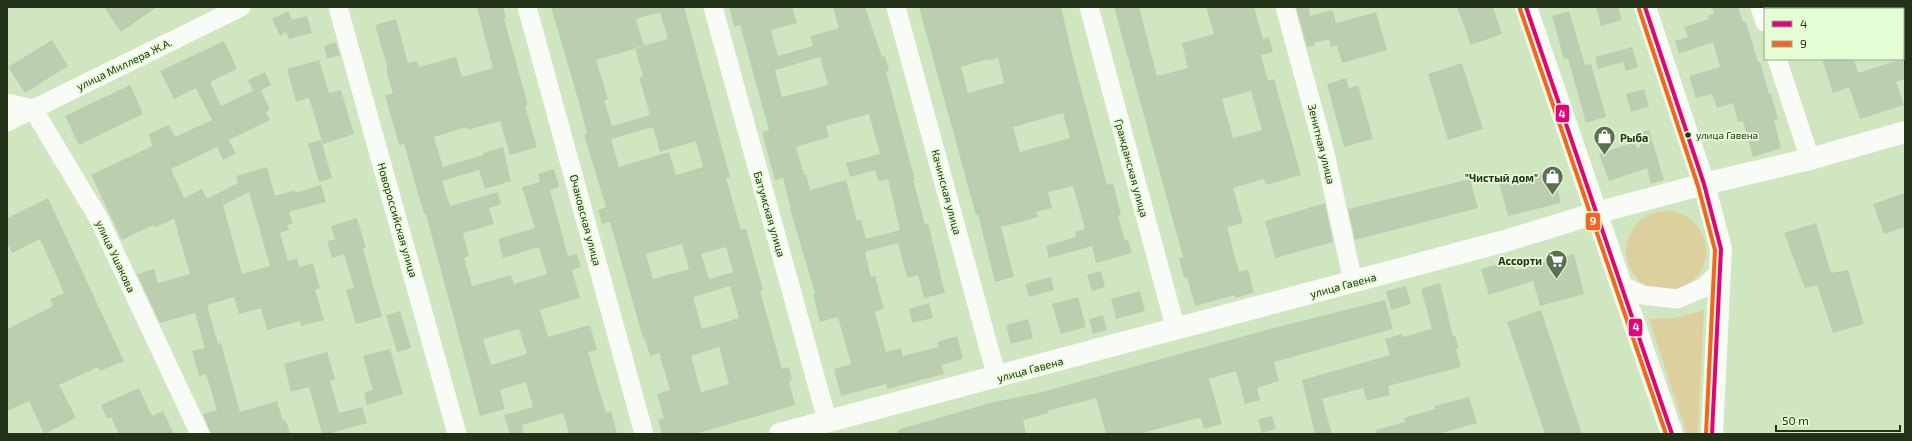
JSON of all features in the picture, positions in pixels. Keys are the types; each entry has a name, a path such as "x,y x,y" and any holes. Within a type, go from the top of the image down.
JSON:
{"street":[{"name":"улица Миллера Ж.А.","path":"7,122 240,7"},
{"name":"Новороссийская улица","path":"338,7 458,434"},
{"name":"Очаковская улица","path":"527,7 644,434"},
{"name":"Батумская улица","path":"713,7 827,420"},
{"name":"Качинская улица","path":"896,7 997,378"},
{"name":"Гражданская улица","path":"1089,7 1176,330"},
{"name":"Зенитная улица","path":"1285,7 1325,153 1353,282"},
{"path":"1526,7 1672,434"},
{"path":"1645,7 1704,184 1721,249 1712,434"},
{"path":"1760,7 1764,19"},
{"path":"1777,60 1810,159"},
{"path":"7,103 33,109"},
{"name":"улица Ушакова","path":"33,109 99,219 200,434"},
{"name":"улица Гавена","path":"780,434 827,420 997,378 1176,330 1505,241 1596,213 1704,184 1810,159 1905,132"},
{"path":"1622,286 1643,295 1677,299 1703,288 1721,271"}],"shaded area":[{"path":"1666,211 1681,214 1694,223 1703,236 1706,251 1703,266 1694,279 1681,288 1666,291 1651,288 1638,279 1629,266 1626,251 1629,236 1638,223 1651,214"},
{"path":"1704,310 1698,434 1687,434 1649,319 1675,318"}],"building":[{"path":"104,7 157,7 121,32"},
{"path":"477,7 503,7 506,18 504,19 528,105 525,106 537,147 510,155 500,121 468,130 467,127 434,137 443,167 483,155 483,153 503,147 511,181 485,189 479,170 442,181 450,206 498,192 501,204 489,208 494,224 463,233 469,256 464,258 472,286 511,275 514,284 547,274 539,247 503,258 498,239 535,228 522,187 540,182 538,174 554,169 559,187 550,190 568,256 577,254 581,267 572,270 580,298 540,310 548,337 590,325 597,350 588,352 606,413 611,411 617,434 569,434 563,413 522,425 524,434 510,434 504,415 533,407 526,382 500,390 505,409 480,416 426,214 424,214 404,144 399,145 385,95 393,93 386,70 388,69 375,25 396,19 408,63 417,61 419,67 456,57 462,77 493,68","holes":["519,329 527,354 491,365 483,339"]},
{"path":"551,7 684,7 730,177 726,178 741,230 746,229 763,290 760,291 782,369 789,367 792,380 789,381 795,405 695,434 662,434 658,420 664,418 657,394 670,390 659,353 650,356 644,337 643,338 610,222 602,224 598,210 606,207 584,135 587,134","holes":["660,12 668,39 644,46 636,19","635,49 643,76 639,77 650,115 612,126 604,100 608,99 596,60","653,127 660,152 696,141 703,167 676,175 669,152 619,167 611,139","682,244 689,269 653,279 646,254","726,247 733,272 709,279 701,254","730,286 739,318 702,329 693,297","719,347 729,384 701,392 691,356"]},
{"path":"729,7 792,7 797,23 771,30 778,56 813,46 810,36 839,28 833,7 865,7 882,57 885,56 889,71 886,72 915,180 913,180 925,224 928,223 945,293 924,298 918,275 907,278 898,243 865,252 871,277 875,276 884,309 875,312 886,352 901,348 903,356 938,347 937,342 957,336 963,359 942,365 944,374 887,389 886,384 841,396 834,369 851,364 838,317 820,322 813,294 815,293 790,209 783,178 775,180 762,132 769,130 740,25 734,27","holes":["820,57 828,85 782,97 775,70","869,114 880,154 846,163 850,177 875,170 879,182 888,179 900,230 866,239 861,220 857,221 846,180 810,190 796,147 829,137 826,126"]},
{"path":"919,7 1061,7 1107,185 1113,183 1121,215 1118,216 1125,241 1128,240 1132,253 1096,263 1092,246 1049,258 1046,246 1076,237 1075,232 1085,229 1073,186 1048,192 1052,208 1036,212 1038,217 1001,227 1014,277 995,282 978,215 976,215","holes":["998,58 1004,83 968,93 961,67 988,59 989,61","1063,113 1070,138 1020,152 1013,127"]},
{"path":"1114,7 1139,7 1157,76 1188,68 1182,43 1214,34 1206,7 1254,7 1263,39 1269,37 1273,52 1261,55 1268,81 1274,79 1301,175 1266,185 1264,179 1233,188 1243,223 1227,227 1239,272 1248,269 1254,293 1235,298 1235,295 1195,306 1187,277 1184,278 1179,258 1183,257","holes":["1251,91 1262,130 1233,138 1222,99"]},
{"path":"1296,7 1309,7 1310,16 1333,10 1336,23 1376,12 1387,50 1342,63 1337,45 1331,47 1329,39 1314,43 1314,46 1307,47"},
{"path":"1457,7 1493,7 1502,34 1471,45"},
{"path":"1596,7 1618,7 1622,20 1601,26"},
{"path":"1712,7 1738,7 1743,22 1746,22 1778,119 1774,120 1781,148 1753,157 1743,121 1738,122 1733,103 1717,108 1712,94 1696,98 1689,76 1720,67 1713,42 1679,54 1675,41 1688,37 1684,27 1709,19 1708,16 1714,13"},
{"path":"288,11 292,20 307,16 312,33 289,39 286,32 280,36 272,19"},
{"path":"1569,11 1585,65 1591,64 1606,117 1586,123 1568,58 1564,59 1552,16"},
{"path":"52,40 68,66 25,93 8,67"},
{"path":"224,41 237,69 210,82 221,106 253,91 248,80 265,72 271,85 261,90 270,110 266,112 270,120 229,140 236,154 223,160 217,147 171,169 184,198 202,189 207,199 238,183 236,176 267,167 275,196 295,190 295,193 321,185 326,202 289,212 293,223 287,225 289,230 280,233 288,261 297,258 299,267 313,263 320,288 315,290 324,320 301,326 300,321 267,330 261,308 239,314 234,297 207,305 218,344 221,343 240,412 277,401 283,421 286,420 290,434 211,434 203,414 217,410 206,374 199,376 192,351 205,348 195,313 160,323 137,274 154,269 158,283 190,274 174,219 154,228 153,225 122,240 91,175 152,146 149,134 169,125 175,137 212,120 196,88 174,99 160,71","holes":["249,192 270,266 242,274 223,205"]},
{"path":"336,42 340,55 327,59 324,46"},
{"path":"1632,47 1638,67 1626,71 1623,62 1598,69 1595,57"},
{"path":"1904,58 1905,79 1896,82 1904,105 1860,119 1849,87 1833,93 1822,60 1854,60 1858,73 1899,60 1904,60"},
{"path":"319,60 329,93 341,90 354,134 323,144 309,98 296,102 287,69"},
{"path":"1462,63 1483,129 1448,140 1428,74"},
{"path":"1346,78 1349,88 1358,85 1373,139 1344,147 1327,84"},
{"path":"130,85 143,114 79,145 65,116"},
{"path":"1644,89 1649,106 1631,112 1626,94"},
{"path":"1649,130 1664,180 1651,184 1647,168 1609,181 1599,154 1634,142 1637,148 1641,147 1637,133"},
{"path":"321,140 332,178 319,182 308,144"},
{"path":"1553,170 1561,203 1508,216 1499,183"},
{"path":"1470,179 1478,208 1355,240 1348,209"},
{"path":"1905,193 1905,227 1884,234 1873,204"},
{"path":"48,198 124,361 100,371 98,367 59,385 76,418 44,434 29,401 7,411 7,329 53,306 50,299 64,293 40,239 12,253 7,243 7,218"},
{"path":"1325,203 1333,242 1275,258 1265,221"},
{"path":"357,218 366,248 363,249 382,317 356,324 346,290 354,288 344,254 332,258 327,241 335,239 331,226"},
{"path":"1816,223 1831,273 1848,270 1864,324 1833,333 1817,285 1805,288 1784,233"},
{"name":"Ассорти","path":"1574,254 1584,294 1540,306 1533,281 1489,295 1481,269 1512,260 1515,270"},
{"path":"1101,271 1105,287 1092,291 1087,275"},
{"path":"1051,277 1054,290 1029,297 1025,284"},
{"path":"1440,283 1453,336 1455,336 1459,348 1456,349 1461,367 1388,386 1390,395 1367,401 1363,388 1322,399 1332,434 1315,434 1302,380 1390,355 1385,339 1402,334 1403,337 1432,329 1421,289"},
{"path":"1406,286 1411,304 1391,310 1386,291"},
{"path":"1140,291 1145,311 1116,319 1111,299"},
{"path":"1078,297 1086,327 1061,334 1052,304"},
{"path":"1385,300 1393,329 1274,362 1279,381 1257,388 1260,400 1245,404 1236,371 1209,379 1222,424 1204,429 1201,419 1198,418 1139,434 1106,434 1096,398 1047,411 1048,413 1023,420 1026,434 898,434 897,430 990,403 1042,392 1266,330"},
{"path":"929,303 933,318 912,323 909,309"},
{"path":"1541,310 1582,434 1545,434 1507,322"},
{"path":"400,311 411,348 397,352 386,315"},
{"path":"1103,315 1107,330 1093,334 1089,319"},
{"path":"1028,319 1033,338 1011,344 1006,325"},
{"path":"390,349 403,394 367,405 364,393 373,390 363,356"},
{"path":"327,352 335,379 330,380 339,413 362,407 367,423 328,434 322,434 309,387 291,392 284,364"},
{"path":"139,388 152,416 163,411 174,434 119,434 111,417 107,419 101,405"},
{"path":"1469,397 1477,423 1438,434 1377,434 1376,430 1405,422 1404,418 1435,409 1434,406"},
{"path":"1272,416 1276,429 1262,433 1258,419"}],"transit line":[{"name":"4","path":"1526,7 1672,434"},
{"name":"4","path":"1645,7 1704,184 1721,249 1712,434"},
{"name":"9","path":"1520,9 1666,434"},
{"name":"9","path":"1639,9 1698,186 1715,250 1706,434"}],"place":[{"name":"улица Гавена","path":"1688,135"},
{"name":"Рыба","path":"1605,156"},
{"name":"\"Чистый дом\"","path":"1553,196"},
{"name":"Ассорти","path":"1557,280"}]}
